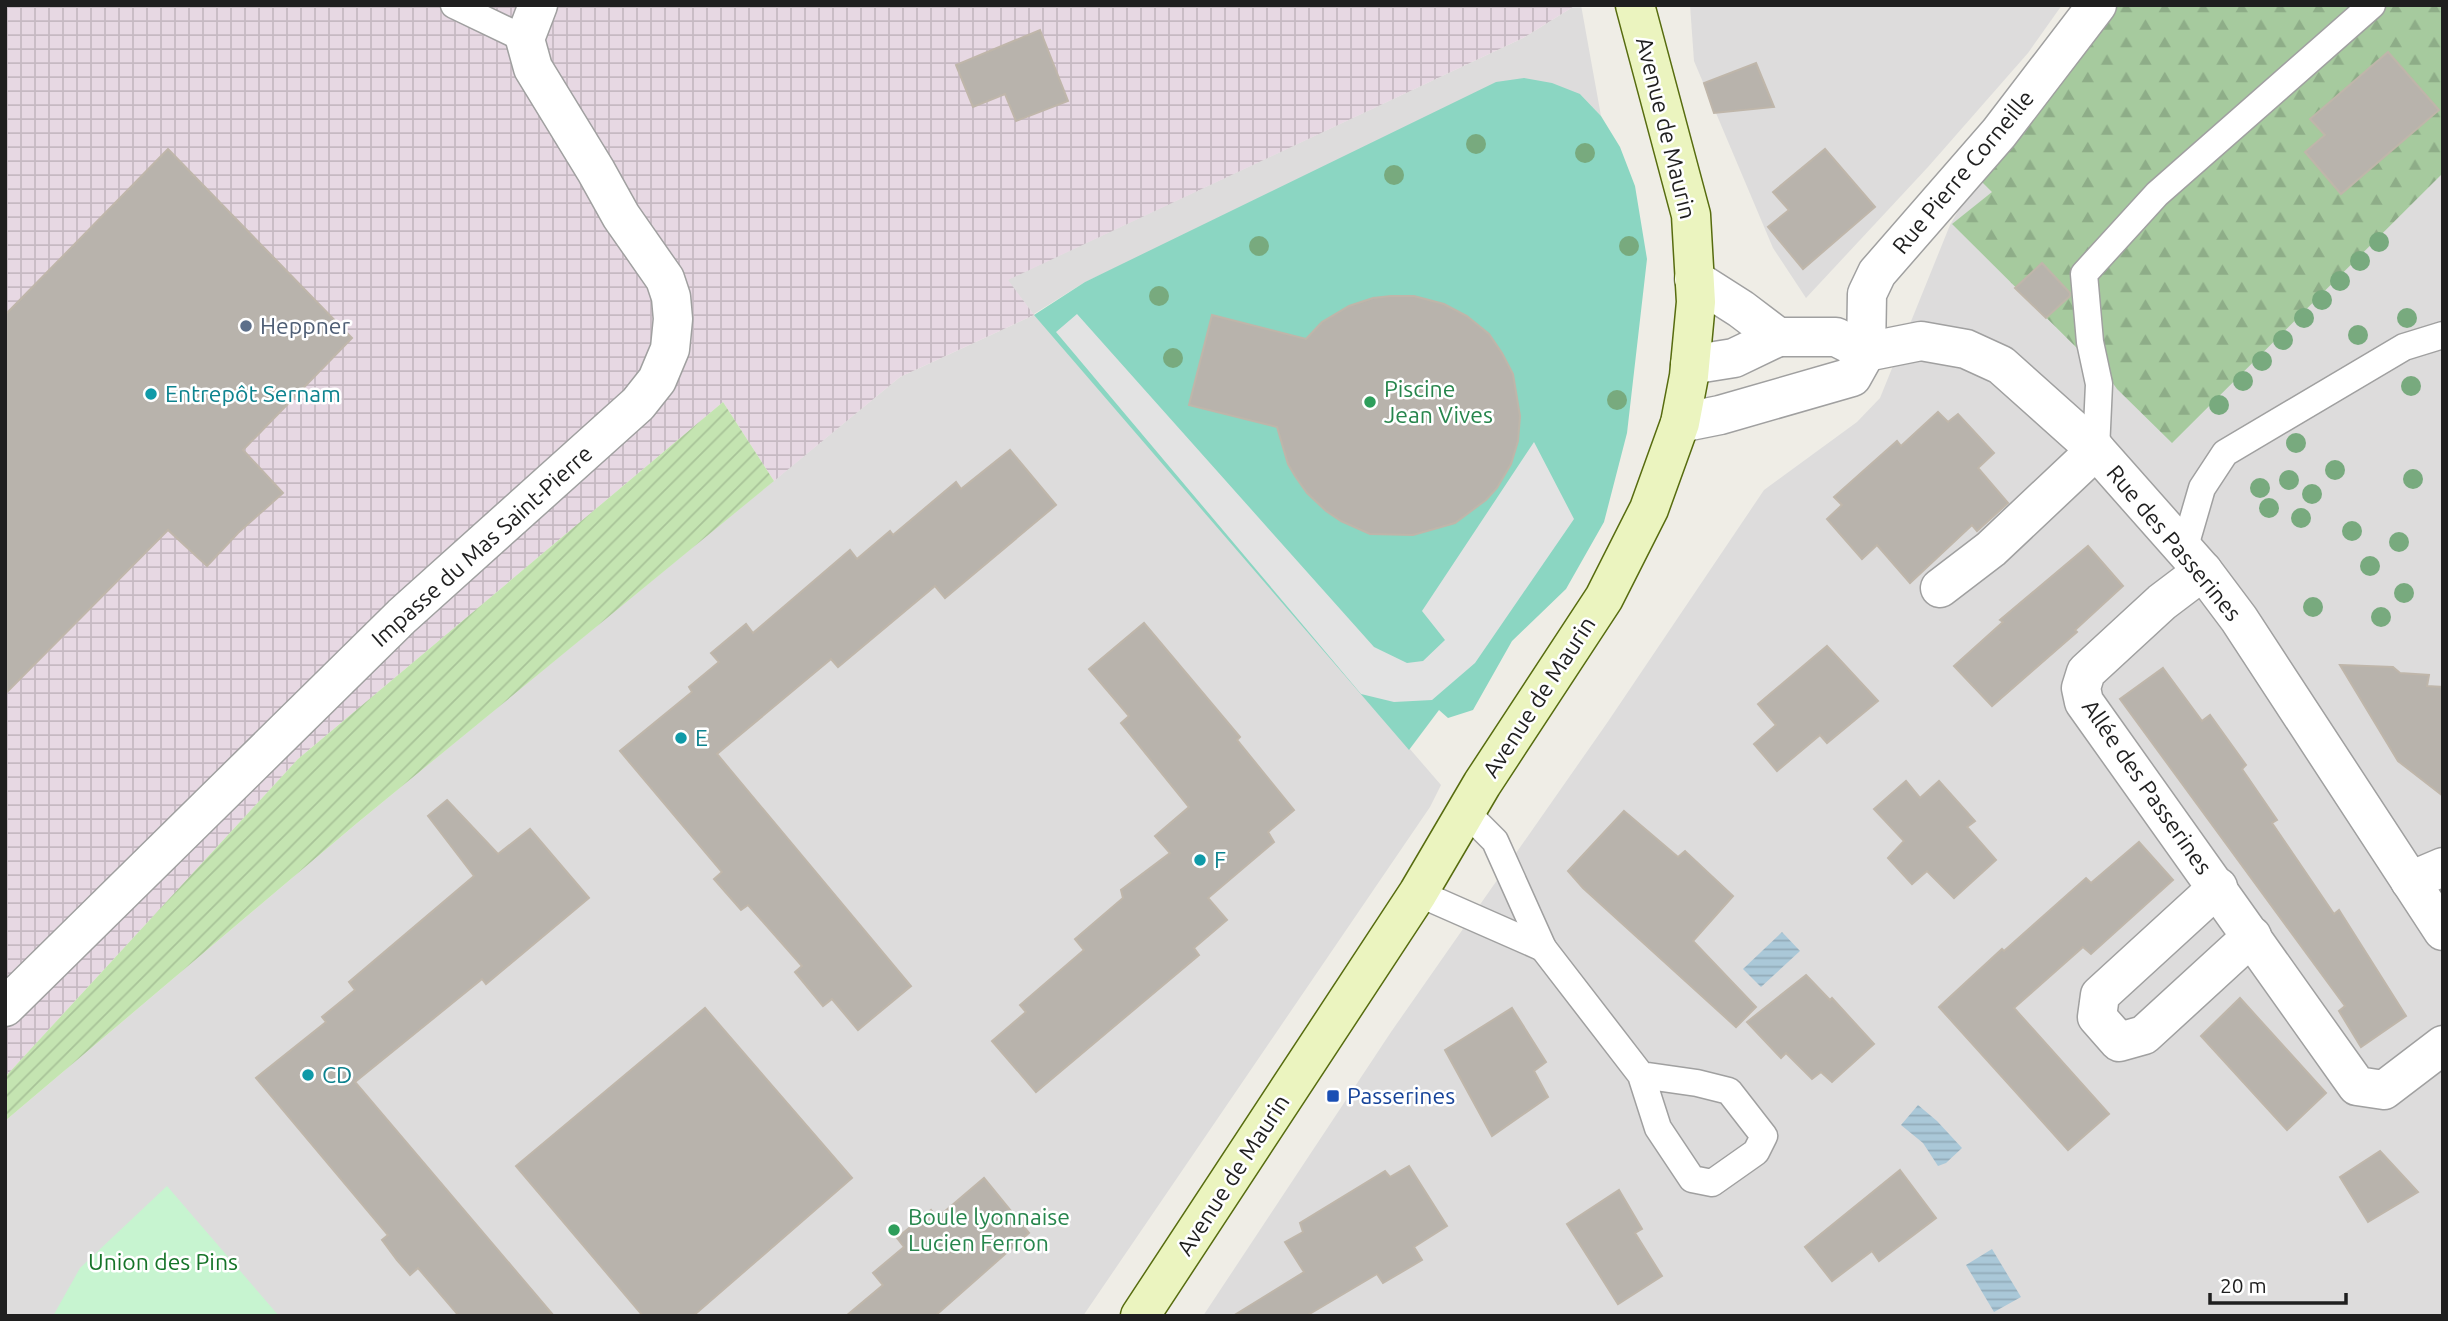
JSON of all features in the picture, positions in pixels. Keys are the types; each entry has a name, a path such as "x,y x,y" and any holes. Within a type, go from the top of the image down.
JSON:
{"street":[{"name":"Avenue de Maurin","path":"1140,1316 1419,893 1466,812 1604,598 1648,509 1680,423 1690,365 1696,302 1691,215 1635,5"},
{"name":"Rue Pierre Corneille","path":"1866,352 1867,293 1877,273 1999,133 2098,5"},
{"name":"Impasse du Mas Saint-Pierre","path":"5,1007 402,616 639,404 657,380 670,349 673,319 671,298 665,279 621,216 533,68 532,22"},
{"path":"1695,279 1778,337"},
{"path":"1680,423 1720,415 1852,377 1866,352 1836,337 1778,337 1734,358 1690,365"},
{"name":"Rue des Passerines","path":"1866,352 1921,341 1966,349 2001,365 2096,450 2193,560 2239,619 2426,874 2443,931"},
{"path":"1940,588 1991,549 2096,450"},
{"name":"Allée des Passerines","path":"2193,560 2162,602 2086,672 2081,688 2084,702 2357,1086 2384,1090 2443,1045"},
{"name":"Allée des Passerines","path":"2218,887 2100,995 2097,1017 2119,1042 2144,1035 2252,936"}],"lane":[{"path":"454,5 532,22"},
{"path":"2096,450 2099,384 2090,342 2084,274 2157,194 2372,5"},
{"path":"2193,560 2202,488 2225,453 2404,347 2443,335"},
{"path":"1466,812 1495,841 1543,948 1641,1075 1658,1128 1692,1179 1712,1183 1756,1152 1764,1136 1729,1091 1697,1083 1641,1075"},
{"path":"1419,893 1543,948"}],"shaded area":[{"path":"5,5 1576,5 1523,38 1008,280 1034,315 900,377 774,481 723,402 298,759 5,1077"},
{"path":"1576,5 1581,5 1601,116 1580,94 1182,237 1085,282 1034,314 1441,785 1430,807 1083,1316 5,1316 5,1121 356,824 900,377 1034,315 1007,280 1523,38"},
{"path":"1690,5 2062,5 2028,53 1928,167 1806,298 1773,248 1694,61"},
{"path":"2443,5 2443,1316 1203,1316 1391,1032 1607,723 1764,490 1857,422 1880,398 1950,225 1977,178"},
{"path":"1077,314 1374,647 1407,663 1423,661 1445,640 1422,611 1534,442 1574,519 1475,663 1432,700 1394,702 1361,694 1056,332"}],"green space":[{"path":"2116,5 2443,5 2443,173 2172,443 2117,389 2107,375 1952,224 1992,192 1978,178"},
{"name":"Piscine Jean Vives","path":"1524,78 1552,83 1580,94 1601,116 1620,147 1635,186 1647,259 1627,433 1604,522 1566,589 1512,641 1473,710 1448,718 1439,710 1409,750 1034,315 1085,282 1496,82"},
{"path":"723,402 774,481 356,824 5,1121 5,1077 298,759"},
{"name":"Union des Pins","path":"167,1186 279,1316 53,1316 80,1268"}],"water":[{"path":"1782,932 1800,951 1761,987 1743,969"},
{"path":"1918,1105 1962,1148 1946,1163 1938,1166 1923,1143 1901,1125"},
{"path":"1992,1249 2021,1297 1994,1312 1966,1265"}],"building":[{"path":"1040,30 1068,101 1016,121 1005,94 973,107 956,65"},
{"path":"2388,52 2439,110 2341,194 2305,152 2325,135 2310,119"},
{"path":"1756,63 1774,107 1714,113 1704,83"},
{"name":"Entrepôt Sernam","path":"168,149 352,338 243,450 283,493 238,533 207,566 168,530 5,694 5,315"},
{"path":"1825,149 1875,207 1803,269 1768,227 1789,210 1773,192"},
{"path":"2042,263 2070,293 2046,318 2015,288"},
{"path":"1414,296 1444,304 1467,316 1489,334 1513,374 1520,416 1518,441 1511,464 1497,488 1486,500 1455,523 1413,535 1370,534 1326,511 1307,493 1288,464 1277,427 1189,405 1212,315 1306,339 1322,322 1349,306 1373,298"},
{"path":"1938,412 1948,422 1958,414 1994,453 1978,468 2008,503 1977,531 1972,525 1910,583 1877,545 1862,559 1827,519 1842,505 1834,497 1897,441 1901,446"},
{"name":"E","path":"1010,450 1056,505 945,598 935,586 838,667 831,659 717,754 911,986 858,1030 832,999 823,1006 795,972 802,966 748,905 741,910 714,879 722,872 620,751 692,692 689,687 719,662 711,653 746,624 753,633 850,550 857,559 890,531 893,535 956,482 961,489"},
{"path":"2088,546 2123,586 2075,630 2077,632 1992,706 1954,666 2003,622 2000,620"},
{"name":"F","path":"1144,623 1240,737 1237,740 1294,810 1268,832 1274,842 1208,898 1227,920 1194,948 1199,955 1036,1092 992,1041 1026,1012 1020,1005 1084,950 1075,939 1123,898 1121,890 1170,853 1155,836 1189,807 1121,723 1129,716 1089,669"},
{"path":"1827,646 1878,701 1827,743 1820,735 1777,771 1754,744 1776,725 1758,704"},
{"path":"2340,665 2393,667 2400,673 2429,675 2427,686 2443,687 2443,796 2398,761"},
{"path":"2163,668 2202,721 2210,715 2246,765 2242,769 2277,820 2272,823 2334,914 2339,910 2406,1016 2361,1047 2339,1011 2345,1006 2120,699"},
{"path":"1906,781 1920,798 1939,781 1975,821 1967,827 1996,860 1954,898 1927,871 1912,884 1888,858 1904,841 1874,809"},
{"name":"CD","path":"447,800 498,854 530,829 589,898 486,984 482,979 355,1082 554,1316 459,1316 418,1268 410,1275 397,1260 382,1240 388,1235 256,1078 326,1022 322,1017 355,990 349,982 474,876 428,816"},
{"path":"1624,811 1678,857 1685,851 1733,896 1693,941 1756,1007 1736,1027 1583,888 1568,871"},
{"path":"2139,842 2173,880 2091,954 2083,947 2014,1008 2109,1114 2068,1150 1939,1007 2086,878 2091,883"},
{"path":"1806,975 1830,1000 1832,998 1874,1044 1832,1082 1821,1072 1812,1079 1786,1053 1781,1058 1747,1022"},
{"path":"2240,998 2326,1093 2287,1130 2201,1036"},
{"path":"705,1008 852,1178 693,1316 643,1316 516,1166"},
{"path":"1512,1008 1546,1062 1534,1071 1548,1097 1492,1136 1445,1050"},
{"path":"2380,1151 2418,1192 2368,1222 2340,1177"},
{"path":"1409,1166 1447,1226 1414,1247 1422,1260 1383,1283 1377,1274 1306,1316 1233,1316 1304,1272 1285,1242 1303,1232 1300,1223 1385,1171 1390,1177"},
{"path":"1900,1170 1936,1218 1879,1261 1872,1251 1832,1281 1805,1247"},
{"path":"984,1178 1029,1233 935,1316 846,1316 883,1285 873,1273 904,1247 897,1238 931,1210 937,1218"},
{"path":"1619,1190 1642,1229 1635,1233 1662,1276 1618,1304 1567,1224"}],"place":[{"name":"Heppner","path":"246,326"},
{"name":"Entrepôt Sernam","path":"151,394"},
{"name":"Piscine Jean Vives","path":"1370,402"},
{"name":"E","path":"681,738"},
{"name":"F","path":"1200,860"},
{"name":"CD","path":"308,1075"},
{"name":"Passerines","path":"1333,1096"},
{"name":"Boule lyonnaise Lucien Ferron","path":"894,1230"}]}
